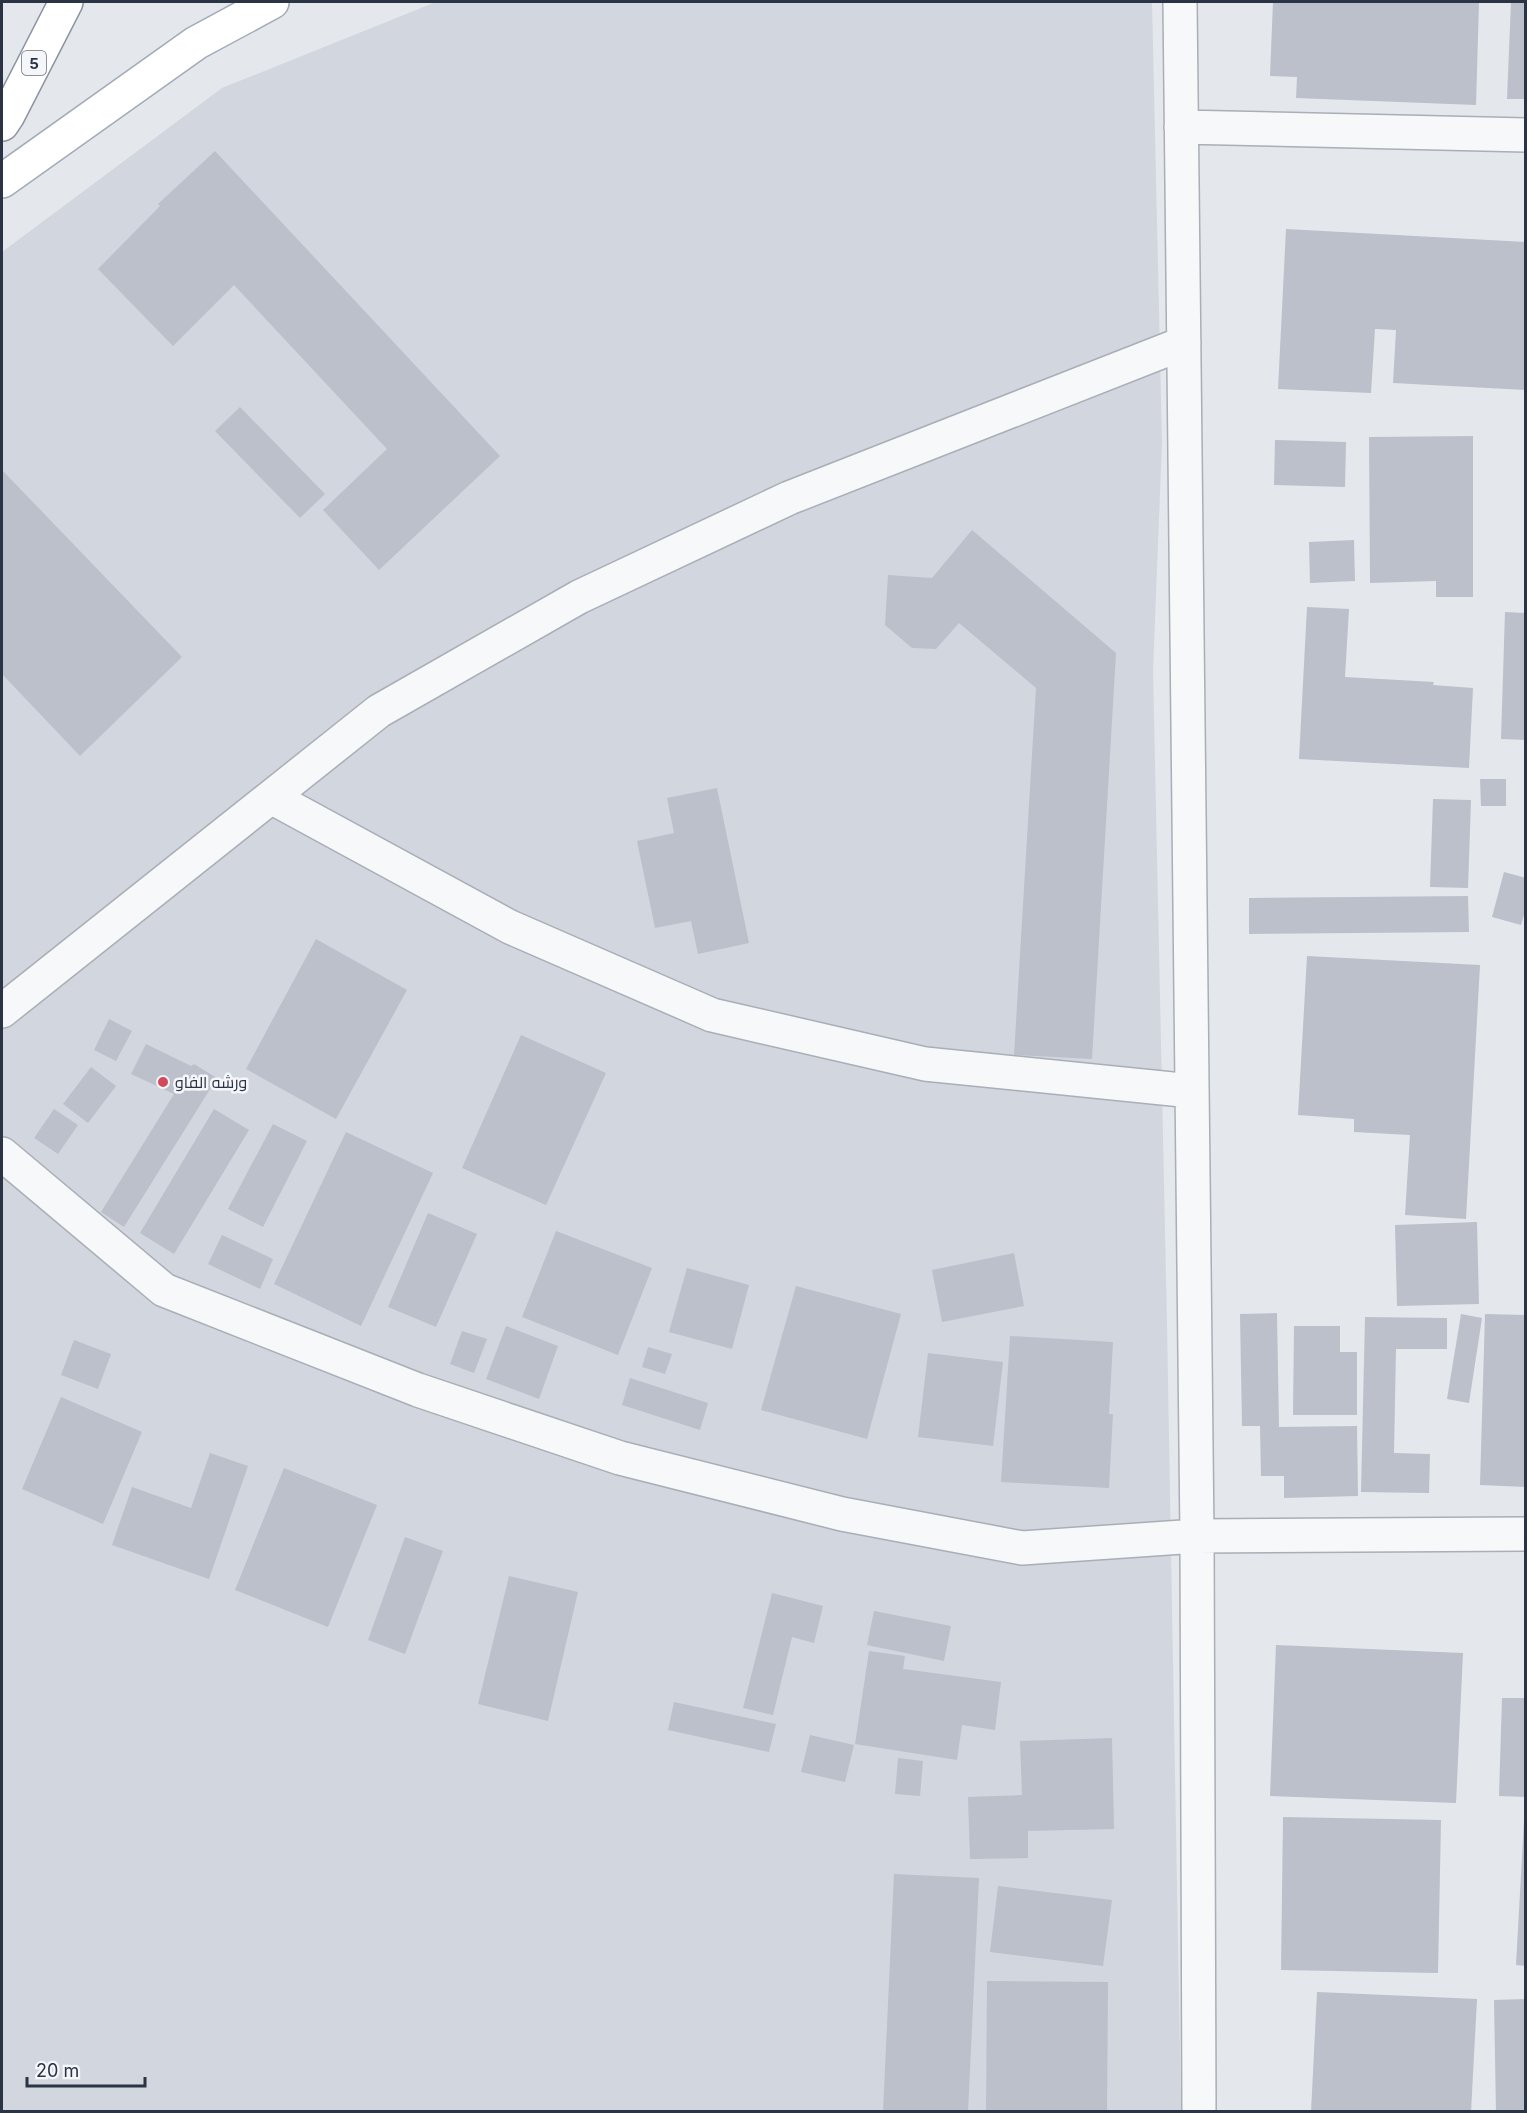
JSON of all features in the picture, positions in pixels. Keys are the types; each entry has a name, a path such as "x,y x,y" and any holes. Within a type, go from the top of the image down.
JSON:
{"main road":[{"name":"5","path":"2,124 66,2"},
{"path":"2,181 196,43 272,2"}],"street":[{"path":"1180,2 1197,1536 1199,2112"},
{"path":"1181,127 1526,135"},
{"path":"2,1011 379,711 579,597 789,498 1184,343"},
{"path":"272,797 510,927 712,1015 925,1064 1192,1091"},
{"path":"2,1154 164,1290 418,1390 620,1458 842,1514 1022,1548 1197,1536 1526,1534"}],"shaded area":[{"path":"436,2 1152,2 1162,443 1153,670 1181,2111 2,2112 2,252 222,88"}],"building":[{"path":"1273,2 1479,2 1476,105 1296,98 1297,77 1270,76"},
{"path":"1511,2 1526,2 1526,99 1507,99"},
{"path":"215,151 500,456 379,570 323,510 387,449 234,285 173,346 98,269 160,206 158,204"},
{"path":"1286,229 1526,242 1526,390 1393,383 1396,330 1375,329 1371,393 1278,389"},
{"path":"240,407 325,494 300,518 215,431"},
{"path":"1473,436 1473,597 1436,597 1436,581 1370,583 1369,437"},
{"path":"1275,440 1346,442 1345,487 1274,485"},
{"path":"2,470 182,657 80,756 2,674"},
{"path":"972,530 1116,653 1092,1059 1014,1055 1036,688 959,623 936,649 912,648 885,625 888,575 932,578"},
{"path":"1354,540 1355,581 1310,583 1309,542"},
{"path":"1307,607 1349,609 1345,677 1434,682 1433,685 1473,688 1469,768 1299,759"},
{"path":"1505,612 1526,613 1526,740 1501,739"},
{"path":"1480,779 1506,779 1506,806 1481,806"},
{"path":"717,788 749,943 698,954 691,921 655,928 637,841 674,833 667,798"},
{"path":"1433,799 1471,800 1468,888 1430,887"},
{"path":"1504,872 1526,878 1526,908 1521,925 1492,917"},
{"path":"1468,896 1469,932 1249,934 1249,898"},
{"path":"316,939 407,990 336,1119 246,1069"},
{"path":"1307,956 1480,965 1466,1219 1405,1215 1410,1135 1354,1132 1354,1119 1298,1115"},
{"path":"109,1019 132,1031 116,1061 94,1050"},
{"path":"521,1035 606,1073 546,1205 462,1168"},
{"path":"146,1044 191,1066 194,1064 217,1078 124,1227 101,1212 174,1094 131,1074"},
{"path":"91,1067 116,1086 88,1123 63,1104"},
{"path":"54,1109 78,1125 58,1154 34,1138"},
{"path":"214,1109 249,1130 174,1254 140,1233"},
{"path":"273,1124 307,1141 263,1227 228,1209"},
{"path":"346,1132 433,1173 361,1326 274,1284"},
{"path":"428,1213 477,1234 436,1327 388,1307"},
{"path":"1477,1222 1479,1304 1397,1306 1395,1225"},
{"path":"556,1231 652,1268 618,1355 522,1317"},
{"path":"222,1235 273,1259 260,1289 208,1264"},
{"path":"1014,1253 1024,1306 942,1322 932,1270"},
{"path":"687,1268 749,1285 732,1349 669,1332"},
{"path":"796,1286 901,1314 867,1439 761,1410"},
{"path":"1277,1313 1279,1427 1357,1426 1358,1496 1284,1498 1284,1476 1261,1476 1260,1426 1242,1426 1240,1314"},
{"path":"1461,1314 1482,1318 1469,1403 1447,1399"},
{"path":"1485,1314 1526,1315 1526,1487 1480,1485"},
{"path":"1365,1317 1447,1318 1447,1349 1396,1349 1394,1453 1430,1454 1429,1493 1361,1492"},
{"path":"506,1326 558,1346 539,1399 486,1379"},
{"path":"1294,1326 1340,1326 1340,1352 1357,1352 1357,1415 1293,1415"},
{"path":"462,1331 487,1339 474,1373 450,1364"},
{"path":"1010,1336 1113,1342 1109,1414 1113,1414 1109,1488 1001,1482"},
{"path":"74,1340 111,1354 98,1389 61,1375"},
{"path":"648,1347 672,1354 665,1374 642,1367"},
{"path":"928,1353 1003,1362 993,1446 918,1437"},
{"path":"630,1378 708,1403 700,1430 622,1405"},
{"path":"61,1397 142,1432 103,1524 22,1489"},
{"path":"210,1453 248,1466 209,1579 112,1545 132,1487 191,1508"},
{"path":"284,1468 377,1505 328,1627 235,1590"},
{"path":"405,1537 443,1551 405,1654 368,1640"},
{"path":"509,1576 578,1592 548,1721 478,1704"},
{"path":"772,1593 823,1606 814,1643 792,1637 773,1715 743,1708"},
{"path":"874,1611 951,1626 944,1661 867,1645"},
{"path":"1276,1645 1463,1653 1456,1803 1270,1796"},
{"path":"869,1651 905,1656 903,1669 1001,1682 995,1730 962,1725 957,1760 855,1744"},
{"path":"1502,1698 1526,1698 1526,1797 1499,1796"},
{"path":"674,1702 776,1724 769,1752 668,1730"},
{"path":"810,1735 854,1745 845,1782 801,1772"},
{"path":"1112,1738 1114,1829 1028,1831 1028,1858 970,1859 968,1797 1022,1795 1020,1741"},
{"path":"898,1758 923,1761 920,1796 895,1794"},
{"path":"1283,1817 1441,1820 1438,1973 1281,1970"},
{"path":"1524,1820 1526,1820 1526,1966 1516,1965"},
{"path":"894,1874 979,1878 968,2112 883,2112"},
{"path":"998,1886 1112,1900 1103,1966 990,1952"},
{"path":"987,1981 1108,1982 1107,2112 986,2112"},
{"path":"1317,1992 1477,1999 1471,2112 1311,2112"},
{"path":"1526,1999 1526,2112 1496,2112 1494,2000"}],"place":[{"name":"ورشه الفاو","path":"163,1082"}]}
